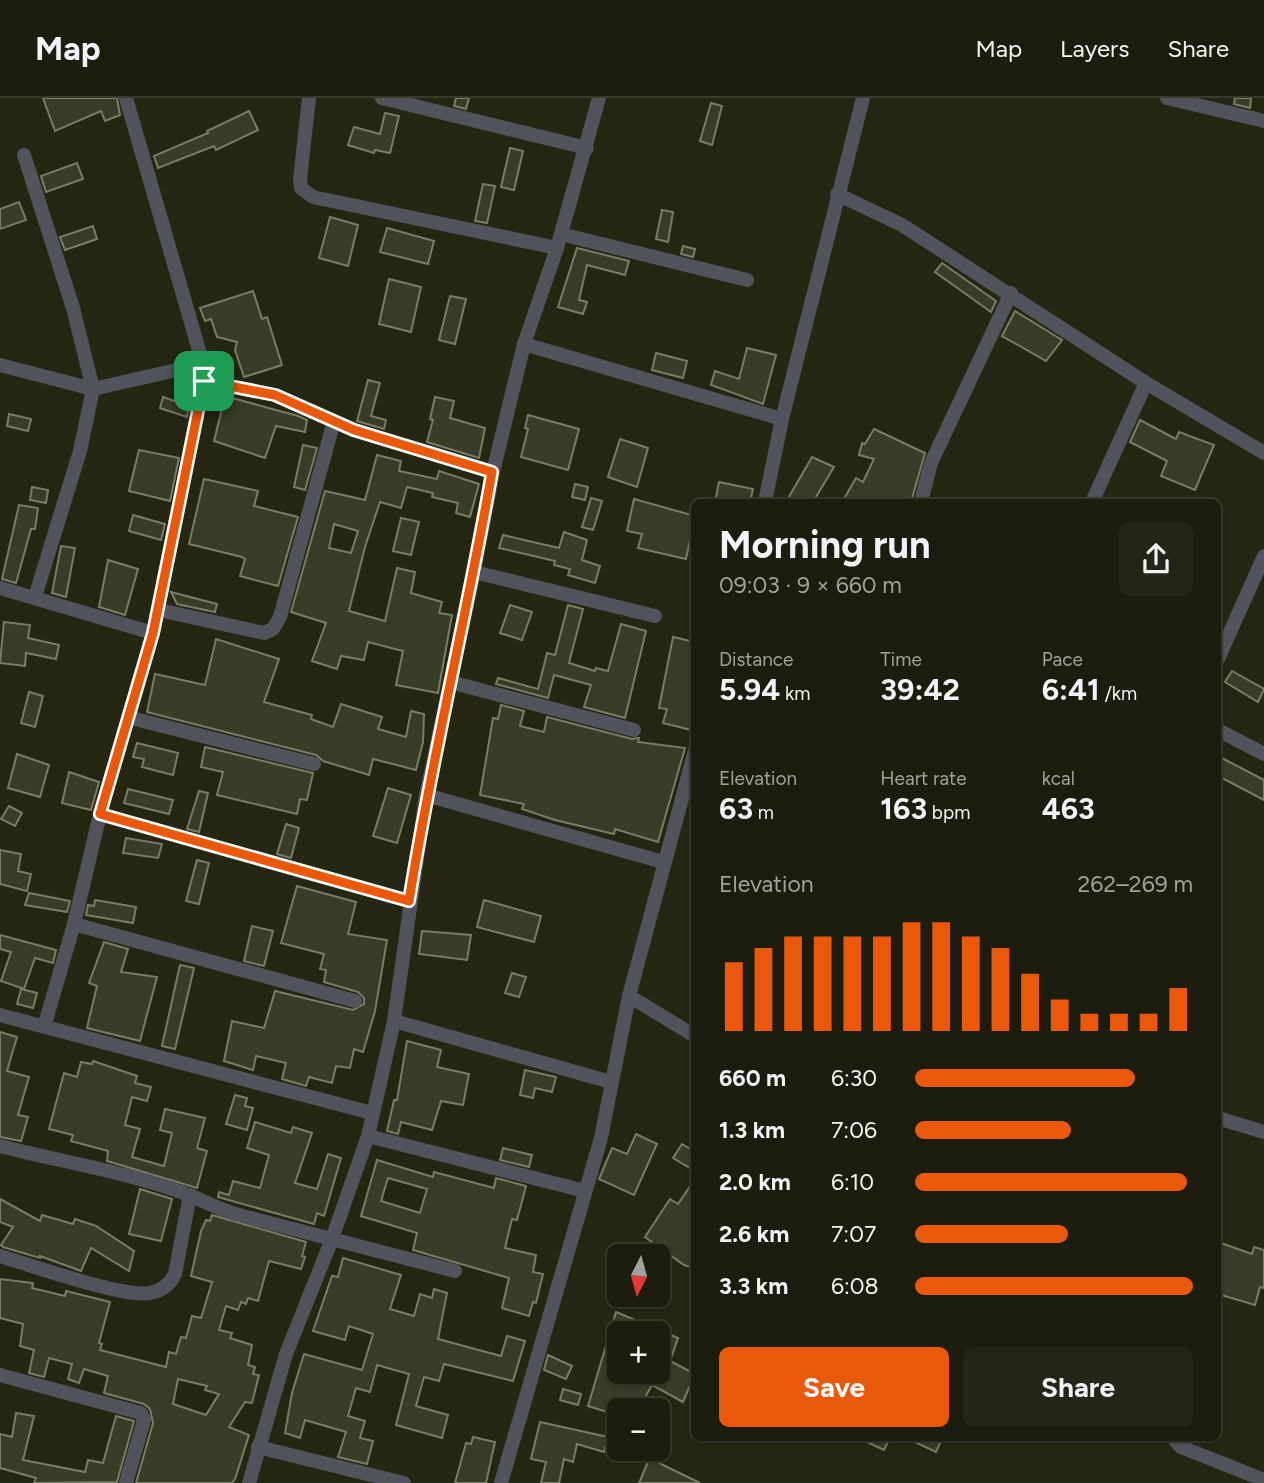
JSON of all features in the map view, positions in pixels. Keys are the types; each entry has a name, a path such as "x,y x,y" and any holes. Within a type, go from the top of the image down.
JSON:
{"street":[{"path":"44,1027 74,925 100,814 131,718 159,610 204,381 204,364 126,98"},
{"path":"309,98 300,188 313,197 559,241 747,280"},
{"path":"382,98 587,148"},
{"path":"249,1483 286,1354 332,1239 368,1136 394,1021 426,795 474,572 492,472 524,344 559,241 599,98"},
{"path":"766,499 782,419 863,98"},
{"path":"1167,98 1264,121"},
{"path":"24,155 73,307 93,389 80,451 35,597"},
{"path":"837,194 902,225 1011,293 1146,383 1264,453"},
{"path":"922,499 931,463 1011,293"},
{"path":"524,344 782,419"},
{"path":"0,365 93,389 204,364"},
{"path":"204,381 275,395 354,430 492,472"},
{"path":"1093,499 1146,383"},
{"path":"159,610 264,633 273,629 280,617 334,421"},
{"path":"1221,652 1264,556"},
{"path":"474,572 655,616"},
{"path":"0,588 153,633"},
{"path":"450,682 634,730"},
{"path":"131,718 314,764"},
{"path":"1221,732 1264,754"},
{"path":"501,1483 601,1138 629,996 691,764"},
{"path":"426,795 663,862"},
{"path":"100,814 409,901"},
{"path":"74,925 355,1001"},
{"path":"629,996 691,1034"},
{"path":"0,1015 372,1113"},
{"path":"394,1021 611,1082"},
{"path":"1221,1119 1264,1132"},
{"path":"368,1136 585,1191"},
{"path":"0,1146 190,1195 213,1208 455,1271"},
{"path":"0,1256 134,1294 159,1290 170,1283 175,1274 190,1195"},
{"path":"0,1375 141,1413 144,1420 126,1483"},
{"path":"1176,1441 1181,1447 1264,1479"},
{"path":"258,1447 404,1483"}],"building":[{"path":"43,98 117,98 120,115 105,121 101,111 55,131"},
{"path":"456,98 469,98 466,109 454,106"},
{"path":"1235,98 1251,98 1250,108 1234,104"},
{"path":"711,103 722,106 712,145 700,141"},
{"path":"249,111 258,130 216,150 214,146 158,168 154,156 208,133 207,131"},
{"path":"385,113 399,116 390,153 375,150 374,153 348,145 354,127 380,134"},
{"path":"510,148 523,151 514,190 501,187"},
{"path":"77,163 83,179 46,192 41,176"},
{"path":"483,184 495,186 487,223 475,221"},
{"path":"19,202 26,220 0,229 0,209"},
{"path":"662,210 673,212 668,242 656,239"},
{"path":"330,217 358,225 348,266 319,258"},
{"path":"93,226 97,239 65,250 60,237"},
{"path":"387,228 434,241 428,264 380,252"},
{"path":"683,246 695,249 693,257 681,254"},
{"path":"577,248 629,261 625,275 587,265 579,300 587,302 583,314 558,307"},
{"path":"942,263 996,301 991,312 935,272"},
{"path":"389,279 421,287 411,332 379,324"},
{"path":"253,291 262,319 267,317 282,365 244,377 235,350 237,342 217,337 211,319 205,321 200,308"},
{"path":"450,296 466,299 455,344 439,340"},
{"path":"1015,311 1062,340 1046,361 1002,336"},
{"path":"747,348 776,355 763,404 711,385 715,371 739,379"},
{"path":"656,353 687,361 683,378 652,370"},
{"path":"368,380 380,383 371,416 386,420 384,429 357,421"},
{"path":"225,396 307,420 305,432 276,426 265,458 214,441"},
{"path":"163,397 189,406 187,417 160,408"},
{"path":"435,397 454,401 450,418 485,428 479,458 427,442"},
{"path":"9,414 31,419 28,431 7,426"},
{"path":"528,415 579,429 568,470 521,457 528,429 525,428"},
{"path":"1140,420 1176,439 1179,432 1214,445 1195,490 1161,476 1167,461 1130,442"},
{"path":"874,429 925,453 912,499 844,499 856,478 863,482 874,459 859,455 862,443 865,444"},
{"path":"620,439 648,448 637,487 608,477"},
{"path":"303,445 317,448 305,490 294,487"},
{"path":"139,450 179,458 170,501 129,491"},
{"path":"377,455 401,461 399,471 437,479 439,471 479,484 470,517 456,513 458,503 407,487 401,508 380,502 365,547 349,611 385,621 397,568 415,572 411,593 442,602 439,613 452,615 438,693 396,685 403,651 368,642 364,660 341,656 337,669 312,661 326,623 291,612 325,491 365,500","holes":["334,524 358,531 351,553 329,548"]},
{"path":"812,457 834,467 815,499 788,499"},
{"path":"204,479 258,491 254,506 298,517 278,586 240,576 245,559 242,557 189,544"},
{"path":"719,482 753,489 751,499 716,499"},
{"path":"575,484 588,487 585,500 572,497"},
{"path":"32,487 48,490 46,503 30,500"},
{"path":"591,498 602,501 593,530 582,527"},
{"path":"634,499 691,515 691,535 686,559 638,548 642,534 627,531"},
{"path":"19,505 38,508 35,529 31,529 16,583 2,579"},
{"path":"133,515 165,524 161,540 129,531"},
{"path":"401,518 419,522 411,555 393,551"},
{"path":"564,532 587,540 582,560 600,566 595,583 568,575 570,569 554,565 555,561 499,548 503,535 559,548"},
{"path":"61,546 75,548 66,597 52,593"},
{"path":"108,560 138,569 125,615 99,607"},
{"path":"171,592 217,604 215,612 177,604"},
{"path":"510,605 532,612 522,640 500,633"},
{"path":"568,605 583,609 569,663 595,671 596,668 608,671 621,624 646,631 625,718 584,707 591,685 554,675 548,698 496,684 498,678 538,689 547,653 555,655"},
{"path":"4,622 30,625 28,638 59,645 56,659 26,653 25,666 0,663"},
{"path":"673,637 691,641 691,730 663,723 667,709 659,708"},
{"path":"216,639 279,659 264,702 312,715 311,719 333,727 341,704 382,717 378,729 406,737 411,711 424,714 423,742 416,770 373,759 369,775 323,761 316,755 147,712 155,674 205,685"},
{"path":"1232,671 1264,689 1258,702 1225,682"},
{"path":"29,692 43,696 35,727 21,723"},
{"path":"501,705 524,711 520,726 544,732 547,717 632,739 639,738 638,742 685,748 658,842 615,829 614,834 555,820 522,809 524,804 480,795 493,718 498,719"},
{"path":"137,743 178,753 173,775 142,767 144,759 133,757"},
{"path":"205,747 313,773 307,800 300,799 297,814 217,795 223,772 201,767"},
{"path":"17,754 49,765 40,797 8,788"},
{"path":"1221,758 1264,780 1264,800 1221,778"},
{"path":"69,772 99,782 91,810 62,803"},
{"path":"388,788 411,795 397,843 373,836"},
{"path":"128,789 173,800 169,814 124,803"},
{"path":"199,791 208,793 199,832 187,829"},
{"path":"9,806 22,813 15,826 1,819"},
{"path":"286,824 299,828 291,858 277,854"},
{"path":"126,838 162,844 158,858 123,853"},
{"path":"0,850 21,854 18,871 31,874 27,891 0,884"},
{"path":"197,860 209,863 199,904 186,901"},
{"path":"297,886 356,902 348,934 387,940 375,1011 363,1052 354,1049 350,1068 336,1066 332,1083 309,1077 306,1086 282,1079 286,1063 256,1056 253,1070 224,1061 232,1021 264,1028 275,991 353,1010 364,1004 364,998 358,992 324,982 326,970 320,969 324,954 281,943"},
{"path":"29,893 70,901 67,912 25,905"},
{"path":"95,900 136,907 133,923 86,915 88,905 94,906"},
{"path":"484,900 541,916 534,942 477,927"},
{"path":"252,926 273,931 264,966 244,961"},
{"path":"422,931 471,935 467,960 419,954"},
{"path":"0,935 56,950 53,963 35,958 24,989 1,981 11,952 0,949"},
{"path":"104,942 128,949 121,972 157,977 140,1041 87,1028 97,986 89,983"},
{"path":"180,965 194,968 175,1049 162,1046"},
{"path":"512,973 526,977 519,997 505,993"},
{"path":"21,989 37,993 33,1008 17,1004"},
{"path":"0,1032 17,1037 7,1071 29,1077 18,1115 28,1117 21,1141 0,1137"},
{"path":"407,1041 441,1050 437,1067 469,1074 463,1105 441,1101 432,1130 401,1122 398,1134 387,1131 394,1100 397,1100"},
{"path":"93,1061 137,1076 135,1083 151,1087 147,1101 132,1097 125,1125 140,1129 132,1157 164,1166 172,1133 160,1130 165,1109 205,1118 197,1148 207,1151 197,1188 107,1161 108,1151 71,1141 73,1135 49,1129 64,1073 77,1077 81,1062 92,1064"},
{"path":"525,1070 556,1077 552,1092 535,1088 533,1098 520,1095"},
{"path":"235,1095 247,1098 245,1106 253,1108 247,1130 226,1124"},
{"path":"255,1122 291,1133 293,1127 312,1133 295,1183 317,1189 328,1154 341,1158 324,1216 317,1213 314,1224 218,1197 219,1192 229,1195 233,1181 260,1188 269,1155 247,1148"},
{"path":"636,1134 657,1144 634,1195 599,1179 612,1148 627,1154"},
{"path":"682,1144 691,1150 691,1169 673,1158"},
{"path":"503,1148 532,1155 529,1167 500,1160"},
{"path":"377,1160 433,1177 434,1172 494,1188 496,1178 526,1186 517,1220 512,1219 505,1248 536,1255 533,1272 543,1274 536,1303 533,1302 529,1316 502,1308 509,1278 413,1250 417,1233 361,1216","holes":["388,1178 427,1189 420,1213 381,1201"]},
{"path":"691,1185 691,1267 670,1255 670,1244 655,1244 645,1237 670,1199 678,1204"},
{"path":"140,1189 172,1199 161,1241 129,1234"},
{"path":"0,1199 40,1221 42,1215 73,1224 75,1219 96,1226 134,1251 129,1271 91,1248 81,1271 40,1256 3,1247 1,1245 13,1227 0,1222"},
{"path":"212,1215 306,1242 302,1256 305,1257 301,1269 269,1261 258,1301 248,1298 246,1304 241,1302 238,1310 226,1306 219,1330 232,1333 230,1338 252,1345 248,1365 255,1367 253,1374 259,1375 252,1403 245,1402 229,1427 249,1435 235,1479 232,1483 136,1483 153,1423 150,1409 144,1404 104,1393 108,1376 84,1369 79,1383 68,1379 72,1364 49,1358 44,1377 29,1373 34,1350 20,1346 23,1324 0,1318 0,1279 33,1283 32,1288 65,1296 66,1291 110,1302 99,1343 102,1344 100,1350 166,1367 169,1352 176,1354 181,1337 186,1338 192,1316 201,1318 212,1282 191,1276 201,1231 206,1220 210,1221","holes":["178,1379 207,1386 205,1390 219,1394 206,1415 173,1404"]},
{"path":"1221,1243 1252,1254 1254,1247 1264,1250 1264,1288 1260,1287 1255,1305 1221,1295"},
{"path":"343,1258 401,1275 390,1309 414,1316 420,1294 432,1298 434,1289 447,1293 438,1339 501,1356 507,1336 525,1341 513,1381 444,1364 439,1381 424,1377 416,1406 448,1415 442,1438 396,1425 409,1374 377,1365 370,1392 356,1388 348,1416 365,1421 360,1438 373,1441 367,1464 338,1457 346,1432 305,1420 300,1438 285,1433 292,1393 304,1354 362,1370 373,1334 349,1326 345,1340 313,1331 332,1276 338,1277"},
{"path":"616,1312 637,1321 613,1321"},
{"path":"670,1335 678,1338 670,1361"},
{"path":"607,1342 607,1384 670,1384 670,1361 691,1372 691,1383 683,1402 652,1385 645,1398 607,1398 607,1412 588,1406"},
{"path":"548,1355 572,1366 566,1379 544,1370"},
{"path":"563,1389 581,1394 578,1405 560,1400"},
{"path":"16,1413 34,1416 23,1460 85,1472 88,1460 103,1463 116,1416 134,1421 117,1482 34,1483 36,1478 0,1468 0,1434 12,1437"},
{"path":"540,1422 607,1437 604,1452 577,1444 573,1462 564,1459 559,1483 541,1483 546,1462 531,1459"},
{"path":"473,1437 495,1442 486,1483 455,1483 466,1443 471,1444"},
{"path":"865,1441 888,1441 884,1450"},
{"path":"913,1441 941,1441 936,1452"},
{"path":"648,1461 656,1461 700,1483 639,1483"}],"route":[{"path":"204,381 236,385 275,395 303,405 354,430 492,472 474,572 426,795 409,901 100,814 131,718 153,633 200,414 204,381"}]}
